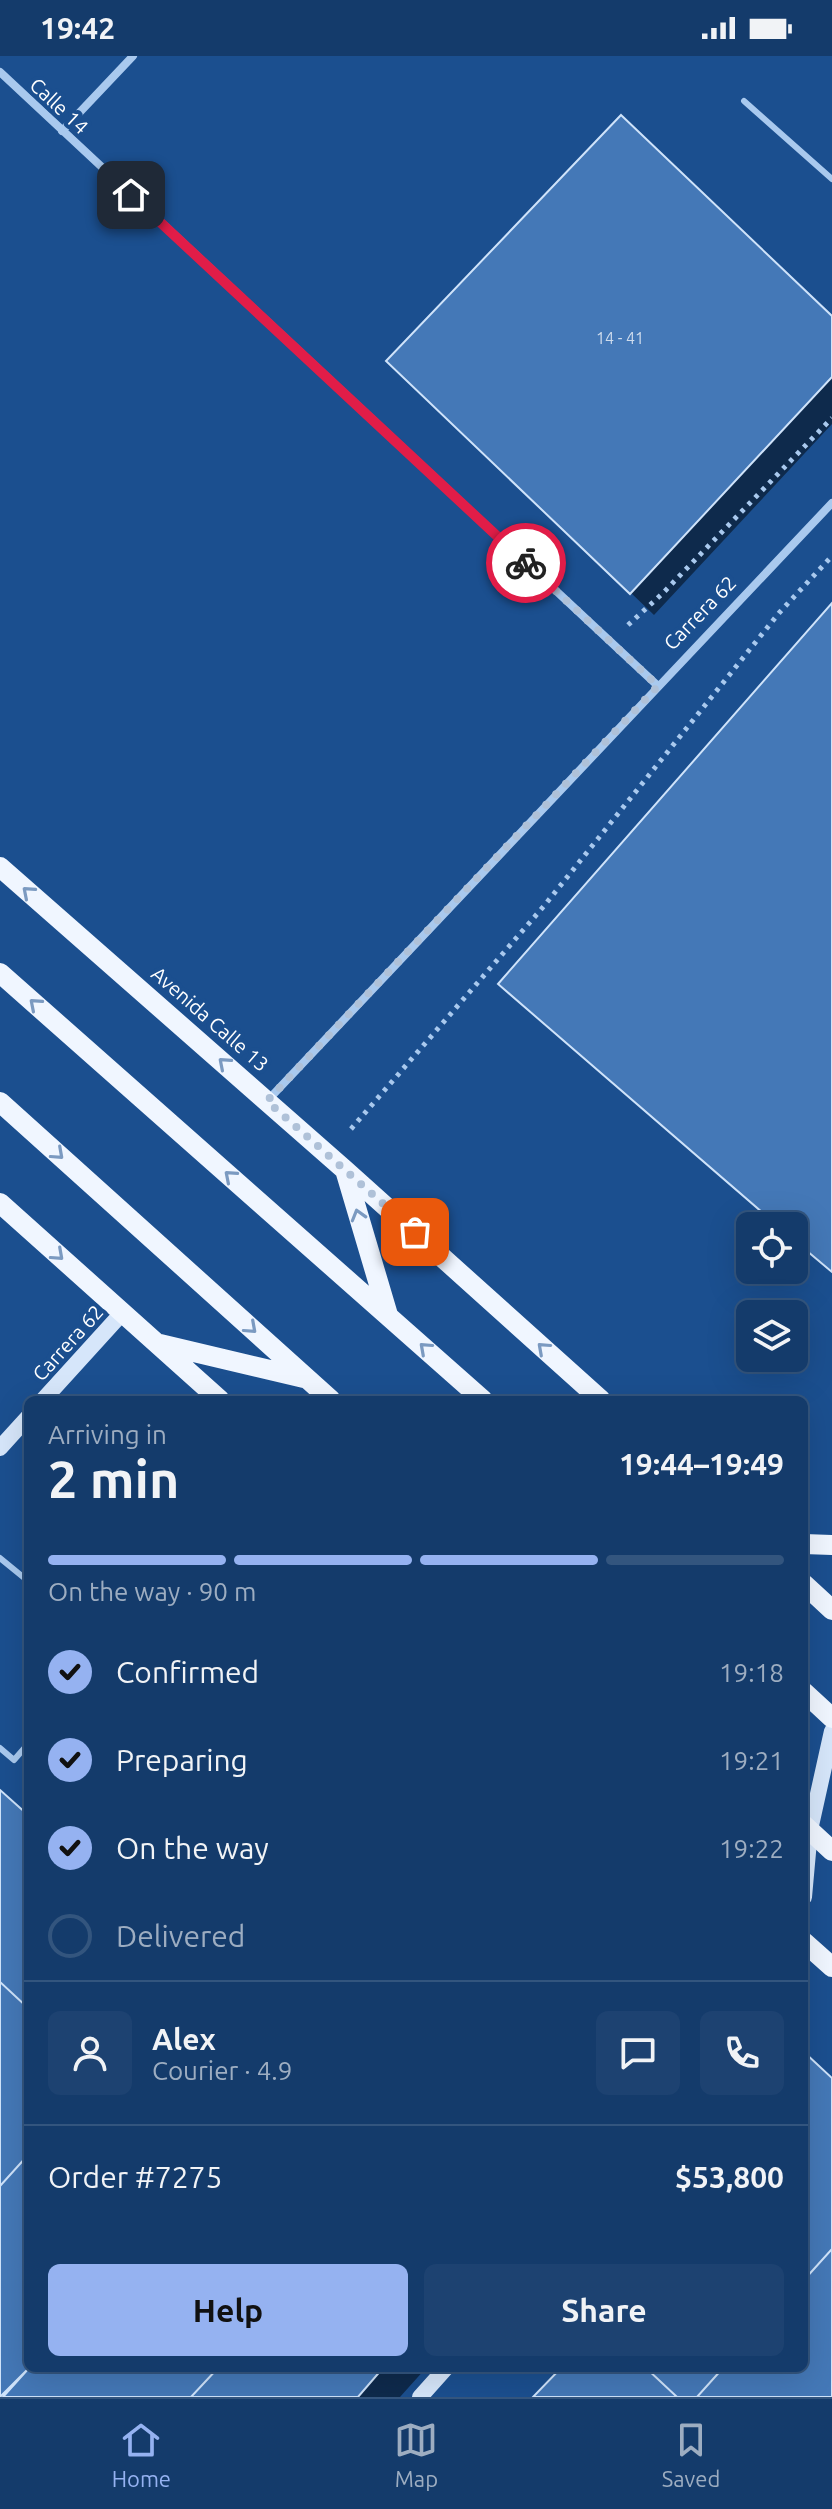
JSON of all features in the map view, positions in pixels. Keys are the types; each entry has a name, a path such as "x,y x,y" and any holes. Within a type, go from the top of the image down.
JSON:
{"main road":[{"name":"Avenida Calle 13","path":"0,867 597,1396"},
{"path":"0,973 479,1396"},
{"path":"0,1102 327,1396"},
{"path":"345,1170 388,1315"},
{"path":"0,1203 216,1396"},
{"path":"156,1343 307,1378"},
{"path":"808,1544 832,1545"},
{"path":"808,1588 832,1610"},
{"path":"808,1696 832,1718"},
{"path":"808,1828 832,1851"},
{"path":"808,1946 832,1967"}],"street":[{"path":"62,131 133,56"},
{"name":"Calle 14","path":"0,72 658,686"},
{"name":"Carrera 62","path":"267,1101 832,503"},
{"name":"Carrera 62","path":"47,1396 123,1312"},
{"path":"0,1448 24,1421"},
{"path":"808,1823 832,1731"},
{"path":"420,2397 442,2372"}],"lane":[{"path":"744,101 832,179"},
{"path":"0,1558 24,1578"},
{"path":"0,1748 14,1760 24,1749"}],"path":[{"path":"611,641 663,593 832,418"},
{"path":"351,1129 544,906 779,613 832,556"}],"building":[{"path":"621,115 832,316 832,377 630,594 386,361"},
{"path":"832,603 832,1272 808,1252 808,1212 762,1212 498,984"},
{"path":"0,1790 24,1811 24,2004 0,1982"},
{"path":"0,1982 24,2004 24,2159 0,2186"},
{"path":"808,2056 832,2078 832,2249 808,2276"},
{"path":"24,2159 25,2372 0,2397 0,2186"},
{"path":"832,2249 832,2397 697,2397 719,2372 808,2372 808,2276"},
{"path":"25,2372 214,2372 191,2397 3,2397"},
{"path":"214,2372 380,2372 358,2397 191,2397"},
{"path":"557,2372 650,2372 677,2397 533,2397"},
{"path":"650,2372 719,2372 697,2397 677,2397"}],"way so far":[{"path":"415,1232 267,1101 658,686 526,563"}],"route":[{"path":"131,195 526,563"}]}
